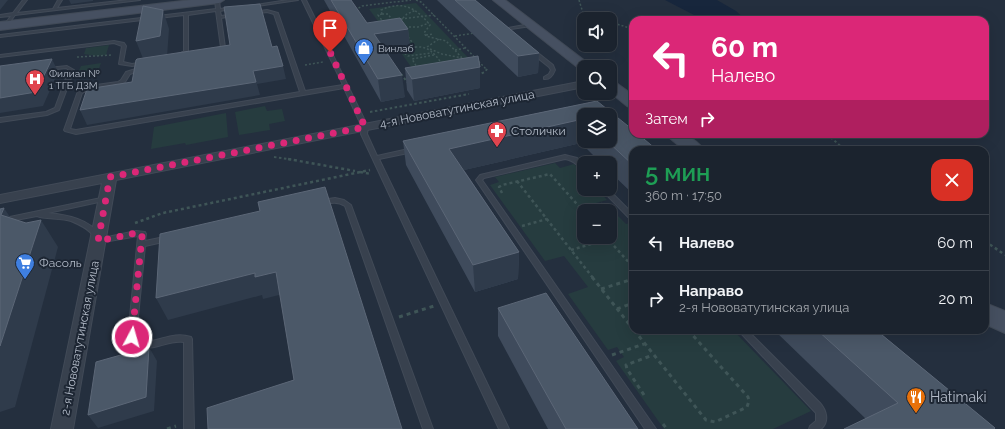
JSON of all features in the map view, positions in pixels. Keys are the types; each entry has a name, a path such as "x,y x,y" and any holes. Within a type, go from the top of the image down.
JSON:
{"street":[{"path":"498,0 577,60"},
{"path":"2,22 160,5 218,3"},
{"name":"4-я Нововатутинская улица","path":"0,199 577,85"},
{"path":"617,90 629,100"},
{"path":"679,138 690,146"},
{"name":"2-я Нововатутинская улица","path":"62,429 110,177"},
{"path":"989,315 1005,323"}],"lane":[{"path":"2,22 14,14 24,0"},
{"path":"54,10 60,0"},
{"path":"2,22 14,14 138,0"},
{"path":"250,6 296,0"},
{"path":"304,0 360,114 365,127 364,134 504,429"},
{"path":"216,57 224,56 218,3"},
{"path":"0,36 186,14 218,3 242,7"},
{"path":"247,14 267,11 276,13 303,93"},
{"path":"169,59 181,56 186,52 186,14"},
{"path":"219,17 240,15"},
{"path":"500,24 511,33"},
{"path":"505,29 530,25"},
{"path":"0,56 114,42 124,46 121,63 147,65 128,72 123,81 119,83 89,88 80,92 67,130 76,132 346,86"},
{"path":"528,48 553,70 551,75 546,78"},
{"path":"0,120 47,113 57,109 72,70 67,67 39,71"},
{"path":"376,158 422,148"},
{"path":"577,161 575,159 565,157 488,175 480,178 480,182 651,429"},
{"path":"612,196 629,214"},
{"path":"0,221 106,199"},
{"path":"316,204 336,200 342,201 348,205 428,429"},
{"path":"24,216 47,215 72,219 93,229 98,241 139,233 142,234 132,337 134,342 139,345 148,345 175,337 188,339 189,429"},
{"path":"142,244 180,236"},
{"path":"746,334 816,406 822,418 821,423 814,429"}],"path":[{"path":"361,15 357,9 362,6 411,0"},
{"path":"416,0 421,2 487,70 481,74 474,75"},
{"path":"579,0 583,12"},
{"path":"382,14 380,11 382,9 402,6 413,7 429,23 430,26 424,33 425,35"},
{"path":"416,10 407,14 399,22 400,26 411,28 423,26 429,23"},
{"path":"387,26 378,15 388,14 393,20"},
{"path":"378,23 434,15"},
{"path":"617,24 629,29"},
{"path":"455,36 505,29"},
{"path":"404,33 416,47"},
{"path":"425,35 433,34"},
{"path":"425,35 446,41 467,64"},
{"path":"427,48 439,39"},
{"path":"432,53 408,56 403,52 416,47 427,48 442,54 462,58"},
{"path":"427,48 442,64"},
{"path":"454,50 466,48"},
{"path":"421,72 412,60 434,55"},
{"path":"294,67 333,60"},
{"path":"398,70 406,82 412,85"},
{"path":"360,114 476,92"},
{"path":"832,138 840,146"},
{"path":"267,156 384,176"},
{"path":"130,225 163,213 380,168"},
{"path":"503,194 499,187 500,186 550,174 578,204"},
{"path":"517,181 629,325"},
{"path":"603,204 616,200"},
{"path":"512,229 547,219"},
{"path":"518,220 522,226"},
{"path":"571,250 589,244"},
{"path":"612,244 629,263"},
{"path":"989,245 1005,255"},
{"path":"601,289 629,280"},
{"path":"389,320 444,303"},
{"path":"617,309 629,304"},
{"path":"636,334 706,420 715,422 747,407 749,401 748,397 692,334"},
{"path":"602,359 644,344"},
{"path":"647,399 626,367 628,364 653,355"},
{"path":"658,417 666,429"}],"green space":[{"path":"416,3 477,67 419,78 399,50 410,48 391,39 369,9"},
{"path":"109,45 106,55 97,56 84,54 86,48"},
{"path":"101,63 97,74 76,77 81,66"},
{"path":"265,106 267,111 282,109 285,121 269,124 270,130 239,135 235,112"},
{"path":"226,113 228,137 186,145 185,143 151,149 154,127"},
{"path":"555,163 560,168 574,164 577,167 577,196 603,196 607,200 596,203 597,204 577,204 577,244 617,244 617,215 626,224 629,223 629,334 737,334 811,411 773,429 664,429 616,361 624,357 617,347 608,350 568,294 588,287 564,256 545,261 490,185 499,182 495,177"}],"water":[{"path":"665,0 717,0 742,16 696,16"}],"building":[{"path":"331,0 351,0 367,23 400,18 408,29 374,34 402,75 378,79"},
{"path":"455,0 475,0 539,53 518,56"},
{"path":"260,4 272,47 277,46 283,66 253,71 256,82 80,110 87,89 132,82 137,59 230,45 224,7"},
{"path":"143,6 163,10 160,36 136,41"},
{"path":"478,56 480,67 412,79 405,68"},
{"path":"52,59 36,92 0,98 0,66"},
{"path":"597,101 606,108 577,108 577,120 449,149 519,252 473,265 403,141"},
{"path":"617,117 629,127 629,138 643,138 652,146 629,146 629,161 615,148 617,148"},
{"path":"325,187 402,429 208,429 207,408 294,380 276,272 255,277 255,273 156,298 160,234 260,211 258,202"},
{"path":"4,208 1,215 26,223 41,220 0,346 0,209"},
{"path":"546,293 638,429 566,429 498,308"},
{"path":"821,334 881,334 995,428 844,429 898,403"},
{"path":"149,347 146,397 88,415 96,362"}],"place":[{"name":"Винлаб","path":"364,65"},
{"name":"Филиал № 1 ТГБ ДЗМ","path":"35,96"},
{"name":"Столички","path":"497,148"},
{"name":"Фасоль","path":"25,280"},
{"name":"Hatimaki","path":"916,414"}],"route":[{"path":"132,337 142,234 136,233 98,241 110,177 365,127 330,52"}]}
